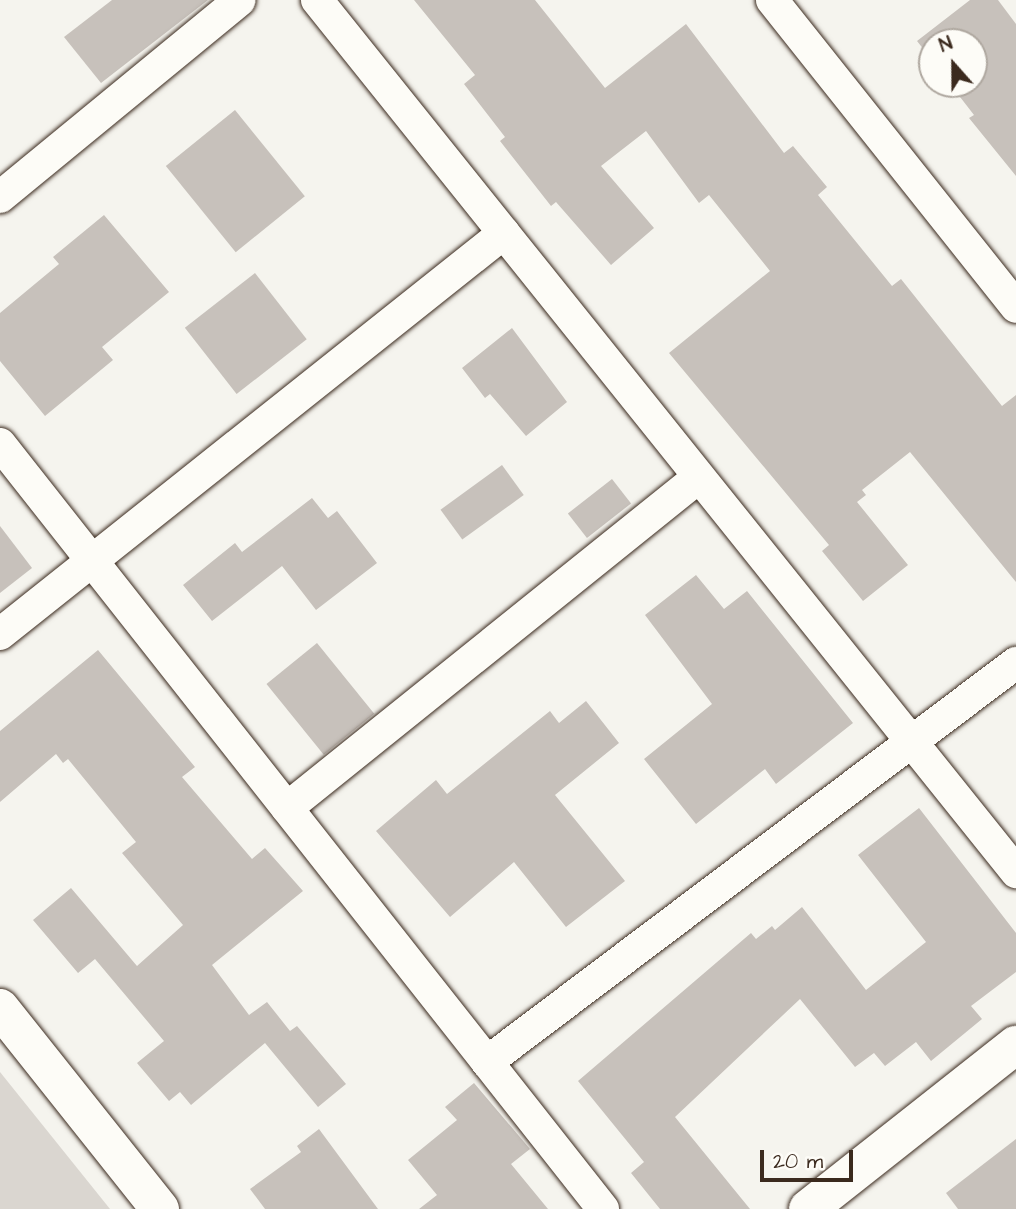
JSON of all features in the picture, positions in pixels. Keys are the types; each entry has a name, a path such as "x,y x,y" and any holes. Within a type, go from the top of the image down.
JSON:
{"street":[{"path":"0,197 240,0"},
{"path":"317,0 1016,872"},
{"path":"772,0 1016,307"},
{"path":"0,634 504,233"},
{"path":"0,444 603,1209"},
{"path":"287,808 699,477"},
{"path":"487,1062 913,744 1016,663"},
{"path":"0,1007 160,1209"},
{"path":"808,1209 1016,1045"}],"shaded area":[{"path":"0,1072 110,1209 0,1209"}],"building":[{"path":"112,0 208,0 101,83 64,37"},
{"path":"414,0 535,0 605,88 686,24 784,153 793,146 827,187 818,195 892,286 901,279 1002,406 1016,395 1016,582 910,452 862,490 866,495 857,502 908,565 863,601 822,551 829,545 669,353 770,271 709,195 699,203 646,131 601,166 654,228 611,265 556,202 551,206 500,141 505,137 464,84 475,75"},
{"path":"970,0 998,0 1016,24 1016,176 969,118 974,115 961,98 988,98 988,28 934,28"},
{"path":"235,110 305,196 236,252 166,166"},
{"path":"104,215 169,292 102,347 113,360 45,416 0,361 0,313 59,264 53,257"},
{"path":"255,273 307,339 237,394 185,328"},
{"path":"512,328 567,402 526,436 490,394 485,398 462,368"},
{"path":"502,465 524,495 462,540 441,510"},
{"path":"612,479 631,503 587,538 568,513"},
{"path":"312,498 328,518 337,511 377,563 316,610 282,566 212,621 183,585 235,543 242,552"},
{"path":"0,526 32,568 0,593"},
{"path":"696,575 724,609 747,591 853,723 776,784 765,769 696,824 644,759 712,704 645,615"},
{"path":"317,643 374,714 324,755 266,684"},
{"path":"98,650 195,767 182,777 252,859 265,848 303,891 212,965 249,1015 267,1002 290,1031 297,1026 346,1084 318,1107 265,1043 191,1105 180,1092 169,1101 137,1063 164,1041 95,959 78,973 33,920 71,888 137,966 183,925 122,853 136,842 68,759 63,763 56,754 0,802 0,731"},
{"path":"586,701 619,743 555,795 625,881 566,927 514,862 450,917 376,831 436,780 447,794 550,711 559,723"},
{"path":"919,808 1016,933 1016,972 971,1006 982,1019 931,1061 916,1042 885,1066 874,1053 855,1067 800,999 675,1117 750,1209 660,1209 631,1173 644,1162 578,1081 751,933 756,939 772,926 775,930 802,907 866,990 926,942 858,855"},
{"path":"474,1083 530,1149 511,1164 548,1209 419,1209 437,1195 408,1160 457,1120 445,1107"},
{"path":"319,1129 378,1209 265,1209 250,1189 301,1152 297,1146"},
{"path":"1016,1139 1016,1209 958,1209 946,1193"}]}
